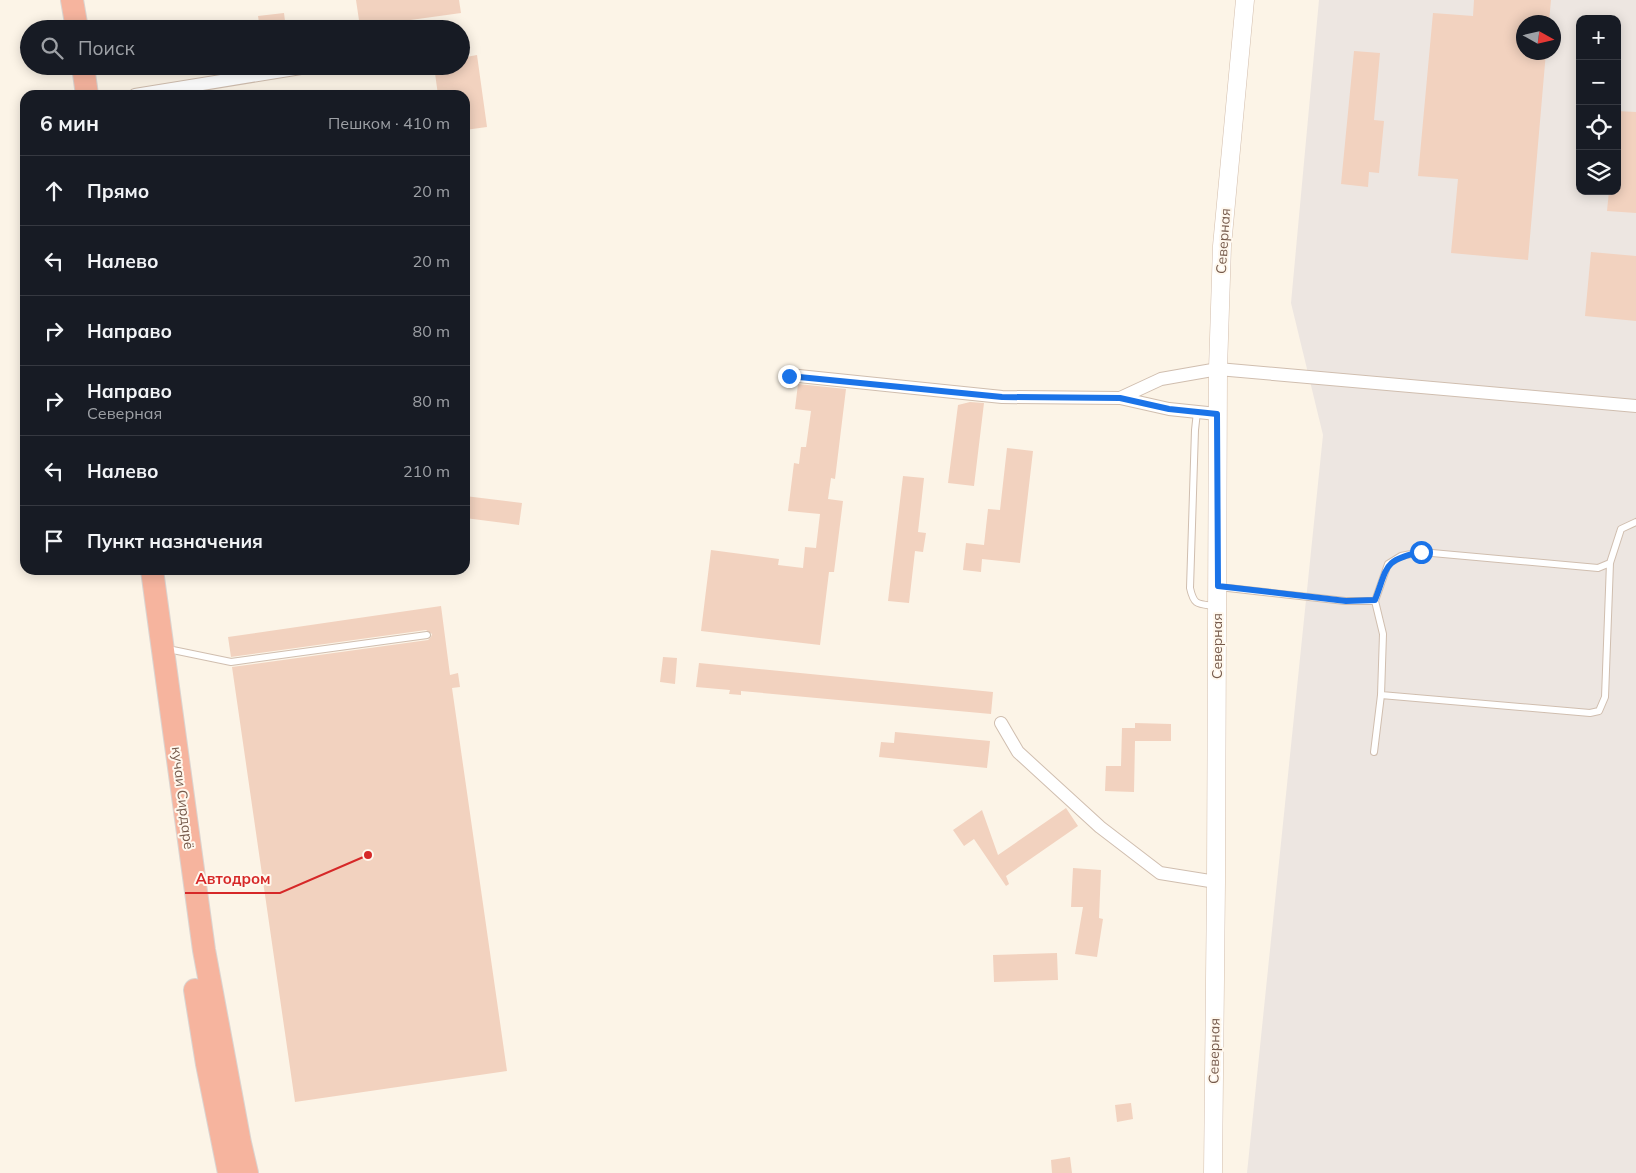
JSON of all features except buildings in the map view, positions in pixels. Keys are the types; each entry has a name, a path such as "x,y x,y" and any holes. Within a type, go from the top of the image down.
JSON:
{"highway":[{"path":"60,0 63,20"},
{"path":"72,0 75,20"},
{"path":"70,75 72,90"},
{"path":"84,75 86,90"},
{"path":"139,575 157,648 190,953 208,1064 229,1173"},
{"name":"кучаи Сирдарё","path":"152,575 157,648 204,950 236,1124 248,1173"}],"main road":[{"name":"Северная","path":"1216,1172 1218,369 1222,246 1245,0"}],"street":[{"path":"166,90 258,75"},
{"path":"1120,398 1161,379 1218,369 1636,406"},
{"path":"789,376 1002,397 1120,398 1169,409 1217,414"},
{"path":"1001,723 1018,752 1100,827 1160,873 1216,882"}],"lane":[{"path":"1197,412 1190,588 1193,599 1198,604 1218,607"},
{"path":"1381,696 1590,713 1599,710 1605,697 1610,563 1621,529 1636,522"},
{"path":"1374,752 1381,696 1383,634 1375,600 1388,564 1401,556 1421,552 1598,568 1610,563"},
{"path":"1218,586 1346,601 1375,600"},
{"path":"157,648 231,662 427,635"}],"shaded area":[{"path":"1319,0 1636,0 1636,1173 1247,1173 1323,435 1291,303"}],"place":[{"name":"Автодром","path":"368,855"}],"route":[{"path":"789,376 1002,397 1120,398 1169,409 1217,414 1218,586 1346,601 1375,600 1388,564 1401,556 1421,552"}]}
